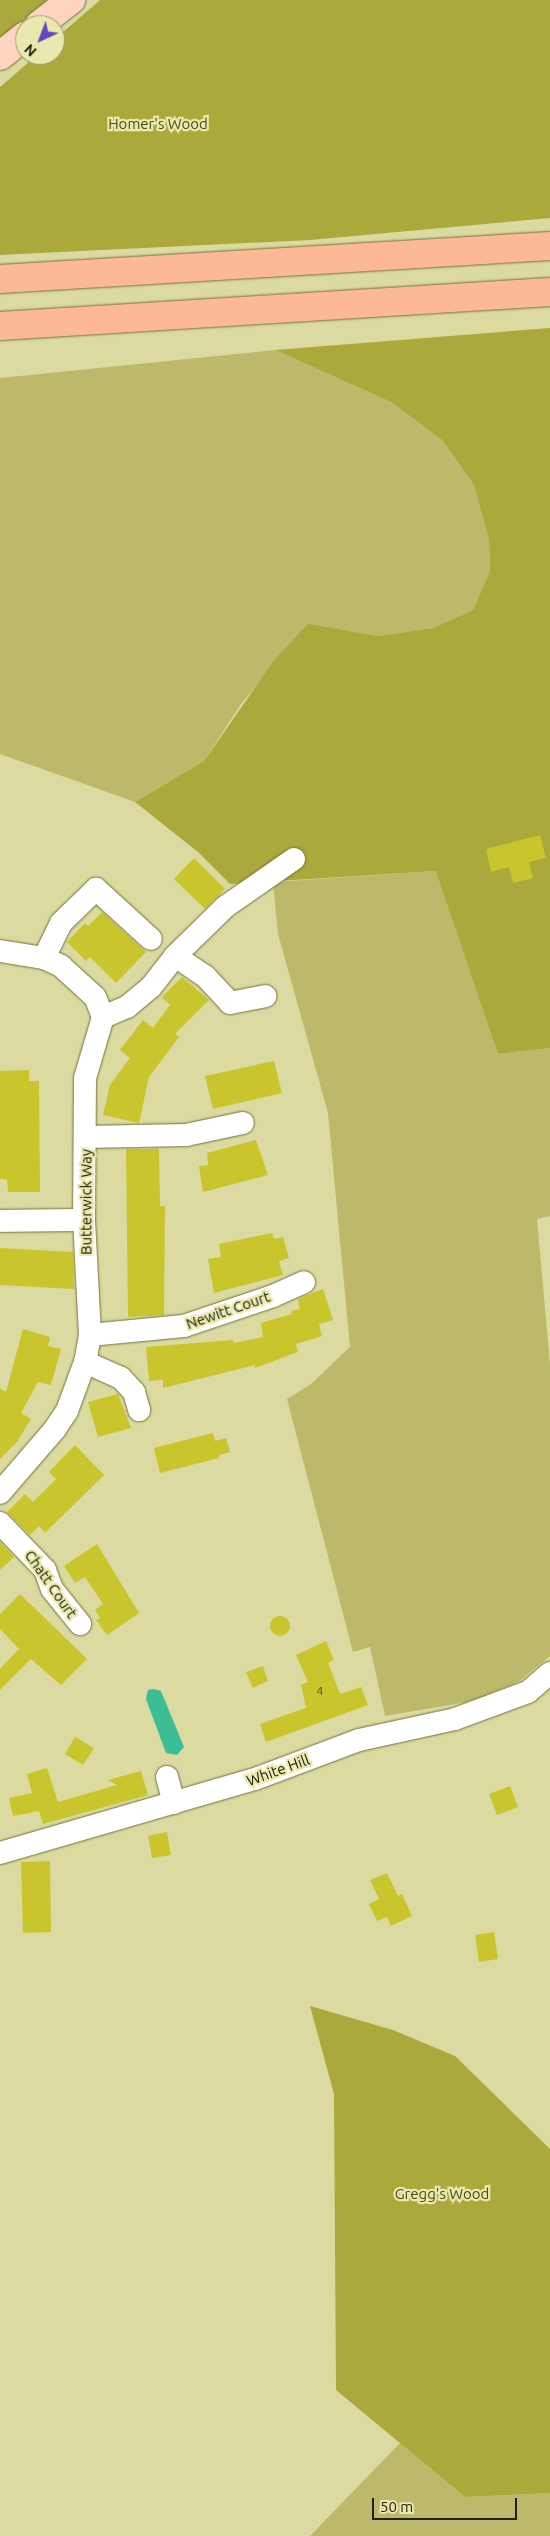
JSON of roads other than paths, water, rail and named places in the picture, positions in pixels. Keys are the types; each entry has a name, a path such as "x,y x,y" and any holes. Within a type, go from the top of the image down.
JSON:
{"highway":[{"path":"0,278 550,246"},
{"path":"0,326 550,292"}],"main road":[{"path":"52,15 71,0"},
{"path":"0,56 15,44"}],"street":[{"path":"0,951 44,958 61,966 95,996 103,1017 127,1007 151,987 175,956 225,907 294,859"},
{"path":"44,958 61,923 96,889 151,939"},
{"path":"175,956 205,976 230,1004 265,996"},
{"name":"Butterwick Way","path":"0,1494 56,1429 67,1411 85,1362 90,1335 84,1220 85,1078 103,1017"},
{"path":"86,1137 186,1135 243,1123"},
{"path":"0,1221 84,1220"},
{"name":"Newitt Court","path":"90,1335 184,1326 273,1296 304,1282"},
{"path":"85,1362 121,1378 134,1392 140,1410"},
{"name":"Chatt Court","path":"0,1523 45,1570 52,1589 80,1624"},
{"name":"White Hill","path":"0,1853 255,1779 359,1740 454,1719 528,1692 550,1673"},
{"path":"167,1776 174,1803"}],"park label":[{"name":"Homer's Wood","path":"158,124"},
{"name":"Gregg's Wood","path":"442,2194"}]}
